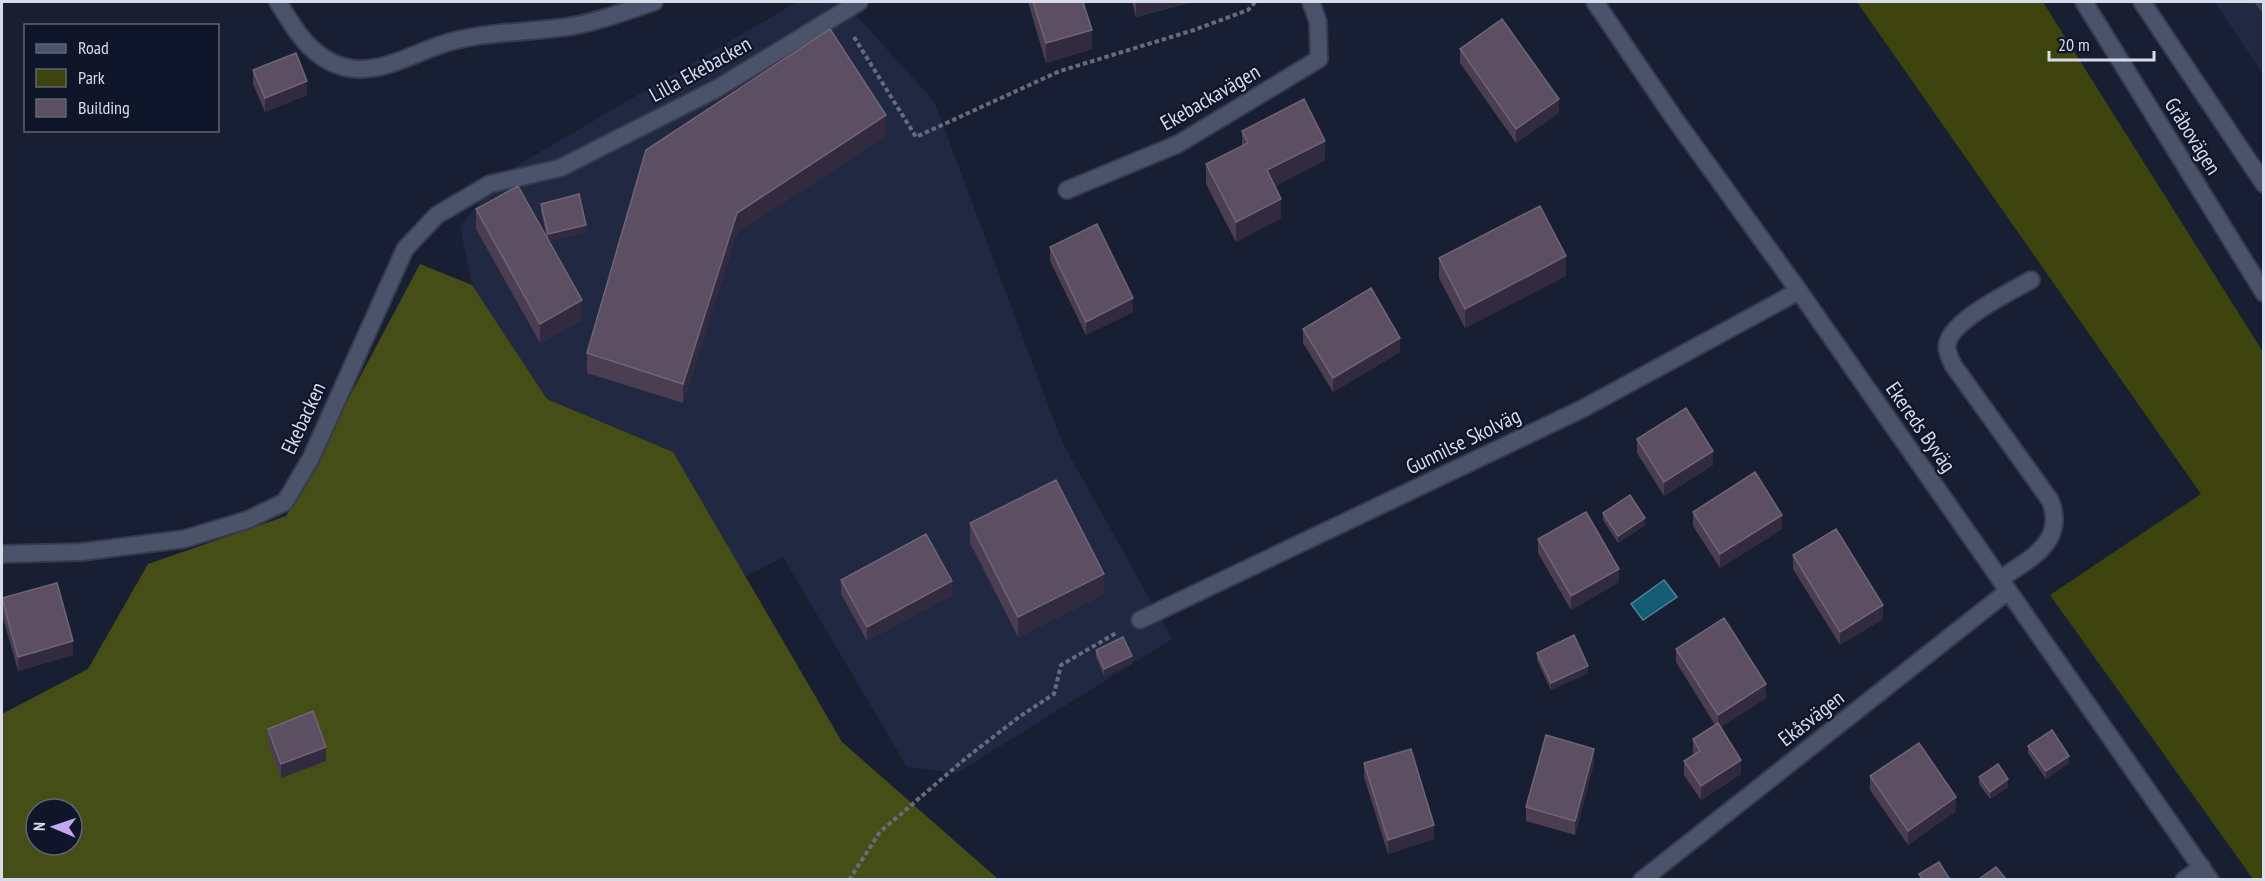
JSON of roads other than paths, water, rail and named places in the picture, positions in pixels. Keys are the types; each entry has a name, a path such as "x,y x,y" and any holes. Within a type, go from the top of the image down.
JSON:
{"street":[{"path":"278,2 298,34 324,60 365,70 443,44 492,33 567,27 599,20 654,2"},
{"name":"Lilla Ekebacken","path":"560,168 718,88 839,12 859,2"},
{"name":"Ekebackavägen","path":"1067,190 1178,144 1319,59 1318,22 1311,2"},
{"name":"Ekereds Byväg","path":"1595,2 1674,118 1799,291 2206,873"},
{"name":"Gråbovägen","path":"2084,2 2264,293"},
{"name":"Gråbovägen","path":"2142,2 2264,184"},
{"name":"Ekebacken","path":"2,554 81,552 184,538 247,520 285,502 311,458 405,249 437,215 490,184 560,168"},
{"name":"Ekåsvägen","path":"1642,879 2004,585 2053,535 2056,514 2050,500 1953,365 1947,348 1950,335 1959,324 2031,280"},
{"name":"Gunnilse Skolväg","path":"1140,620 1582,409 1799,291"},
{"path":"2184,879 2206,873"}]}
